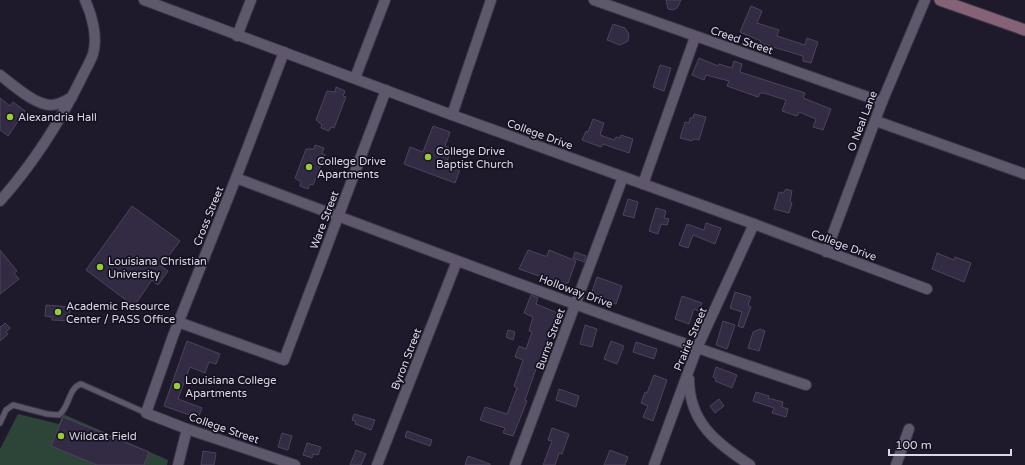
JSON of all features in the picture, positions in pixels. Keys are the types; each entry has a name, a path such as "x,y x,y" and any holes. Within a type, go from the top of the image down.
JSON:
{"main road":[{"path":"940,0 1025,30"}],"street":[{"path":"0,201 40,153 72,97 93,54 95,42 90,11 85,0"},
{"name":"College Drive","path":"144,0 237,36 754,224 927,289"},
{"path":"237,36 251,0"},
{"path":"355,78 385,0"},
{"path":"452,115 491,0"},
{"name":"Creed Street","path":"594,0 882,102"},
{"name":"O Neal Lane","path":"826,252 882,102 925,0"},
{"path":"643,184 695,37"},
{"name":"Cross Street","path":"146,413 178,322 236,178 284,52"},
{"path":"0,75 28,96 50,105 62,103 72,97"},
{"name":"Ware Street","path":"178,322 284,360 386,90"},
{"path":"876,120 1025,174"},
{"name":"Burns Street","path":"516,465 623,177"},
{"name":"Holloway Drive","path":"236,178 457,261 697,348 806,384"},
{"name":"Prairie Street","path":"654,465 697,348 754,224"},
{"name":"Byron Street","path":"377,465 457,261"},
{"path":"689,373 691,403 703,427 734,455 750,465"},
{"name":"College Street","path":"146,413 187,429 295,465"},
{"path":"178,465 187,429"},
{"path":"896,465 909,429"}],"lane":[{"path":"0,423 6,410 13,405 47,414 59,415 65,410 74,388 81,384 146,413"}],"green space":[{"name":"Wildcat Field","path":"18,414 59,424 63,414 168,460 167,465 0,465 0,449"}],"building":[{"path":"666,0 681,0 677,8 673,10 668,9"},
{"path":"751,6 762,11 757,23 779,30 777,36 805,45 807,38 818,42 811,63 803,61 803,56 760,43 761,41 740,32"},
{"path":"613,24 625,28 629,34 628,41 620,45 607,40"},
{"path":"699,58 718,66 719,64 732,68 734,61 742,64 740,72 805,93 803,98 831,109 823,130 813,127 816,119 799,112 797,116 782,111 786,100 764,93 760,93 758,97 727,86 729,81 706,75 704,80 692,75"},
{"path":"660,65 671,68 664,91 653,87"},
{"name":"College Drive Apartments","path":"336,87 345,91 343,96 346,97 334,128 331,127 329,131 321,128 322,125 316,120 327,91 335,92"},
{"name":"Alexandria Hall","path":"0,98 10,106 13,102 25,111 8,136 0,130"},
{"path":"694,114 706,117 699,140 694,139 692,141 680,138 685,122 689,123 690,118 693,118"},
{"path":"593,119 604,123 600,135 614,140 616,137 620,138 621,135 633,139 629,153 603,144 601,147 582,140 586,131 588,132"},
{"name":"College Drive Baptist Church","path":"433,126 450,132 445,146 450,148 451,151 447,161 461,166 455,183 404,164 410,147 423,152"},
{"name":"College Drive Apartments","path":"315,145 324,148 322,153 325,155 313,185 310,184 308,189 300,186 301,182 295,178 306,149 314,149"},
{"path":"786,189 792,191 790,202 792,203 789,213 774,209 779,192 783,193"},
{"path":"628,199 638,202 634,218 623,215"},
{"path":"132,206 180,241 161,266 168,271 158,285 152,280 134,306 86,270"},
{"path":"656,208 666,211 664,218 669,219 667,225 661,224 658,234 649,231"},
{"path":"706,223 721,228 715,244 693,235 688,248 679,245 687,224 704,230"},
{"path":"0,250 17,271 14,273 19,279 0,294"},
{"path":"528,250 547,256 549,250 576,261 568,283 565,285 519,269"},
{"path":"575,252 586,256 584,262 573,258"},
{"path":"937,253 954,260 955,257 971,263 964,282 932,269"},
{"path":"597,277 622,286 616,304 591,295"},
{"path":"735,292 751,297 748,305 751,307 743,328 738,326 742,312 730,308"},
{"path":"531,295 538,298 536,304 560,314 556,323 554,322 552,327 539,367 537,366 525,400 527,401 513,436 503,433 505,428 480,420 485,407 507,414 517,388 514,386 523,360 515,357 519,346 526,349 532,332 529,331 533,317 524,313"},
{"path":"682,296 702,303 699,311 694,309 689,324 675,319"},
{"name":"Academic Resource Center / PASS Office","path":"46,305 70,307 69,321 52,320 52,317 45,316"},
{"path":"723,321 735,325 727,349 716,345"},
{"path":"5,323 10,328 6,332 8,334 0,341 0,326 1,327"},
{"path":"585,325 597,329 592,347 580,344"},
{"path":"760,329 765,331 759,351 748,348 753,332"},
{"path":"508,330 515,332 513,340 506,337"},
{"name":"Louisiana College Apartments","path":"187,341 220,354 216,364 209,362 205,373 190,367 178,399 202,408 198,418 164,406"},
{"path":"611,341 624,346 617,364 604,359"},
{"path":"636,342 657,349 654,359 633,352"},
{"path":"716,367 737,375 732,388 715,381 716,378 713,377"},
{"path":"654,375 667,380 653,421 643,417 648,406 641,403 645,392 647,393"},
{"path":"559,389 579,396 576,407 556,400"},
{"path":"756,392 769,396 768,398 783,402 782,407 788,409 786,417 772,413 774,408 753,401"},
{"path":"719,399 724,406 715,413 710,406"},
{"path":"354,414 375,420 371,430 355,424 356,421 352,420"},
{"path":"63,417 149,452 144,465 97,465 51,446"},
{"path":"552,428 569,434 562,454 559,453 555,465 543,465 552,441 548,440"},
{"path":"407,431 432,440 430,446 405,437"},
{"path":"282,433 292,436 288,450 278,447"},
{"path":"307,443 321,447 318,455 313,454 312,458 303,455"},
{"path":"356,450 366,454 361,465 350,465"},
{"path":"610,450 628,457 625,465 604,465"},
{"path":"203,451 216,453 214,465 201,465"},
{"path":"468,456 490,464 490,465 465,465"}],"place":[{"name":"Alexandria Hall","path":"10,117"},
{"name":"College Drive Baptist Church","path":"428,157"},
{"name":"College Drive Apartments","path":"309,167"},
{"name":"Louisiana Christian University","path":"100,267"},
{"name":"Academic Resource Center / PASS Office","path":"58,312"},
{"name":"Louisiana College Apartments","path":"177,386"},
{"name":"Wildcat Field","path":"61,436"}]}
